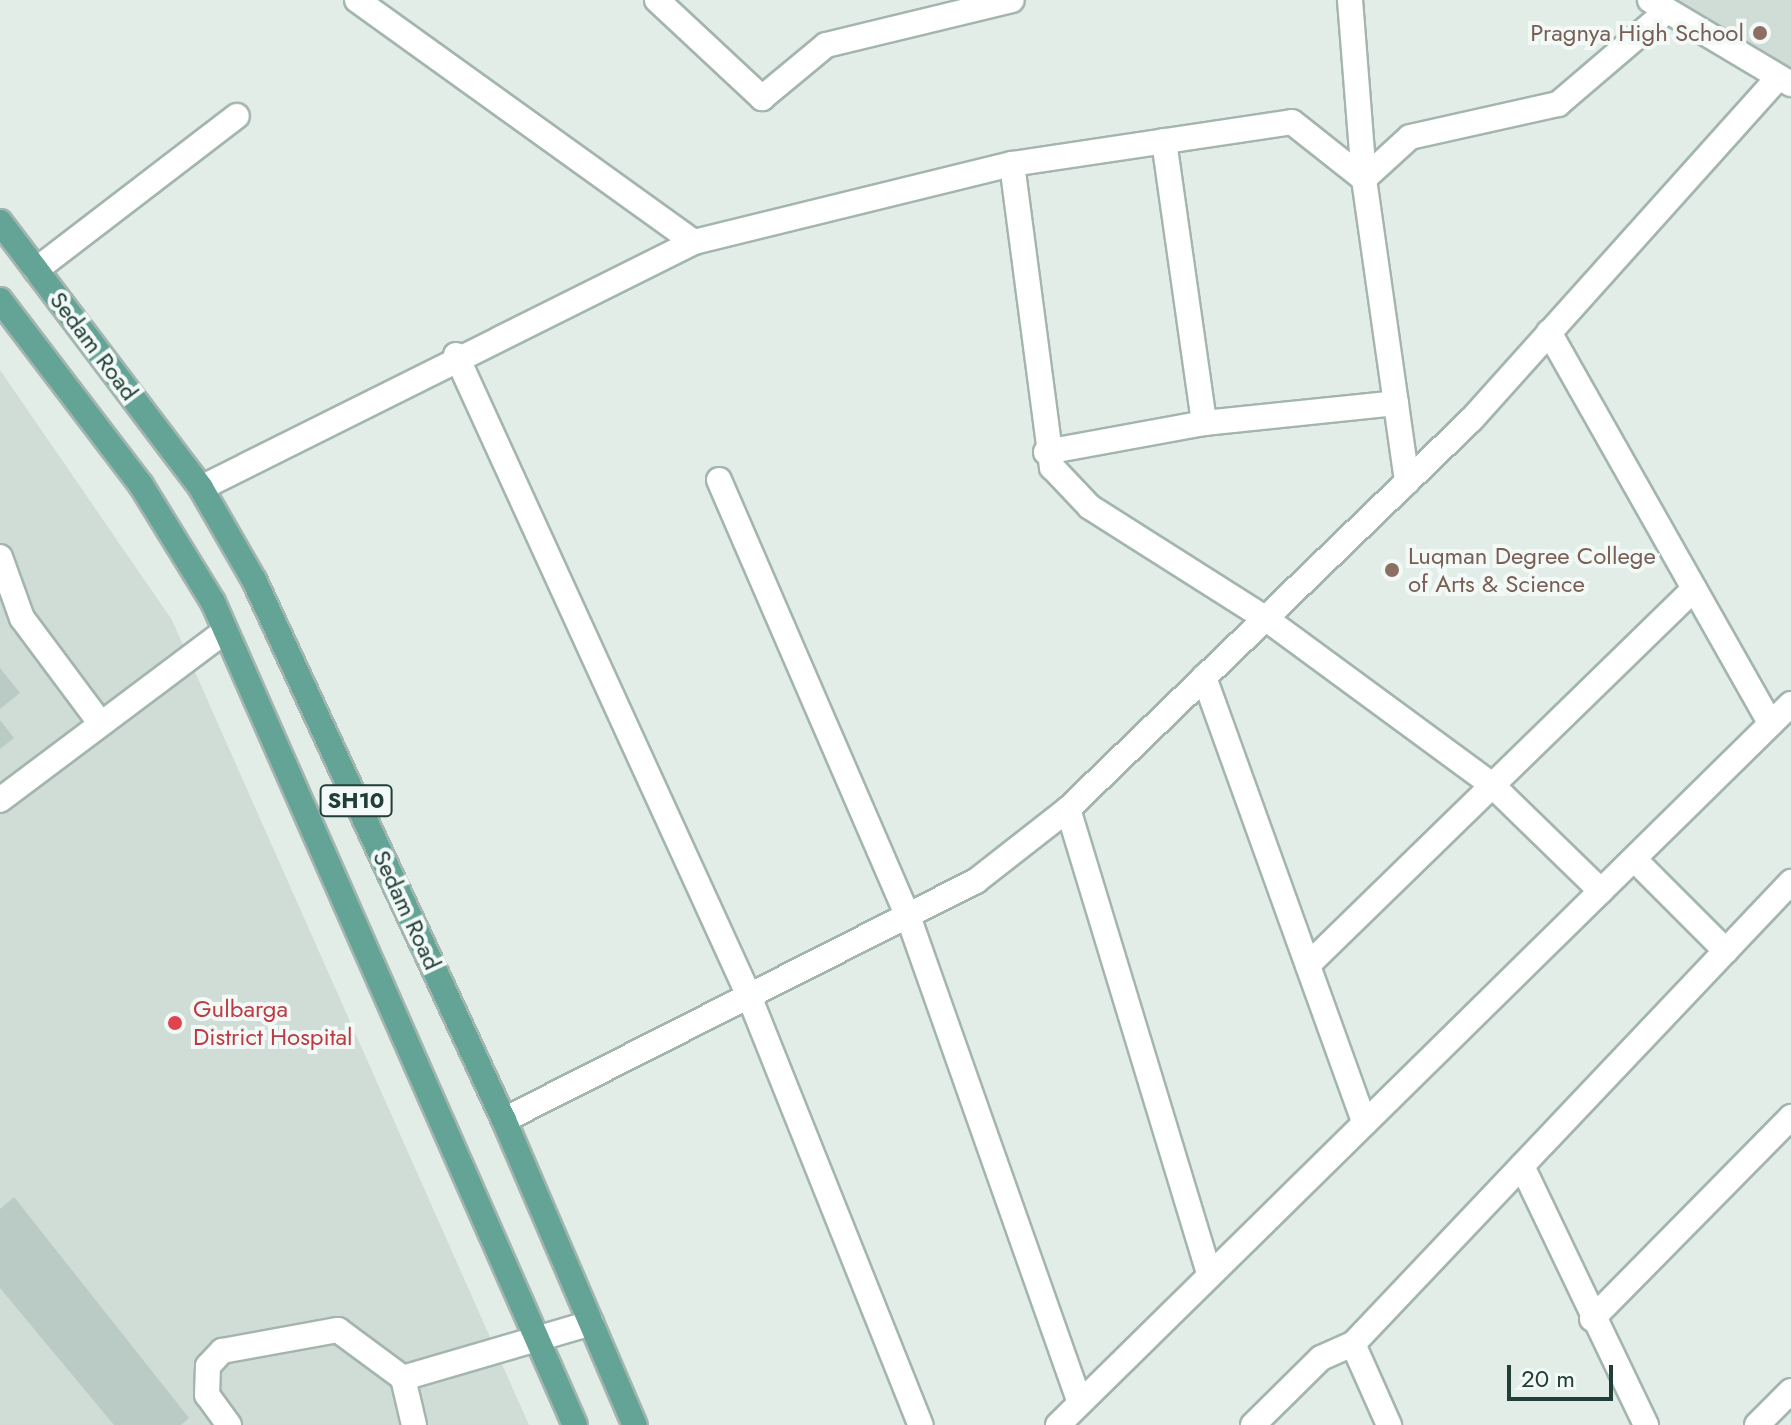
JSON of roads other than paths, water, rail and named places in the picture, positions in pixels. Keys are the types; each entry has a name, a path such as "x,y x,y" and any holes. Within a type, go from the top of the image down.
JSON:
{"main road":[{"name":"Sedam Road","path":"0,222 201,488 254,580 504,1120 635,1425"},
{"name":"Sedam Road","path":"0,300 170,526 225,631 575,1425"}],"street":[{"path":"357,0 694,242"},
{"path":"657,0 762,98 826,45 1012,0"},
{"path":"1350,0 1364,179 1407,482"},
{"path":"504,1120 976,881 1068,809 1407,482 1784,81 1658,6 1558,104 1410,137 1364,179"},
{"path":"36,270 237,116"},
{"path":"201,488 456,355 694,242 1012,164 1292,122 1364,179"},
{"path":"1164,141 1204,423"},
{"path":"1012,164 1046,452 1090,507 1265,618 1492,785 1601,891"},
{"path":"1549,332 1771,724"},
{"path":"456,355 749,996 921,1425"},
{"path":"1046,452 1204,423 1396,403"},
{"path":"719,480 908,916 1080,1403"},
{"path":"0,557 22,618 101,724"},
{"path":"1308,965 1694,589"},
{"path":"0,800 225,631"},
{"path":"1204,677 1365,1123"},
{"path":"1058,1425 1791,704"},
{"path":"1068,809 1210,1275"},
{"path":"1634,859 1726,951"},
{"path":"1253,1425 1321,1358 1353,1344 1791,882"},
{"path":"1592,1319 1791,1117"},
{"path":"1522,1166 1592,1319 1646,1425"},
{"path":"403,1378 539,1342 591,1323"},
{"path":"229,1425 207,1395 208,1366 222,1351 267,1338 338,1330 403,1378 414,1425"},
{"path":"1353,1344 1389,1425"},
{"path":"1757,1425 1791,1391"}],"place":[{"name":"Pragnya High School","path":"1760,33"},
{"name":"Luqman Degree College of Arts & Science","path":"1392,570"},
{"name":"Gulbarga District Hospital","path":"175,1023"}]}
